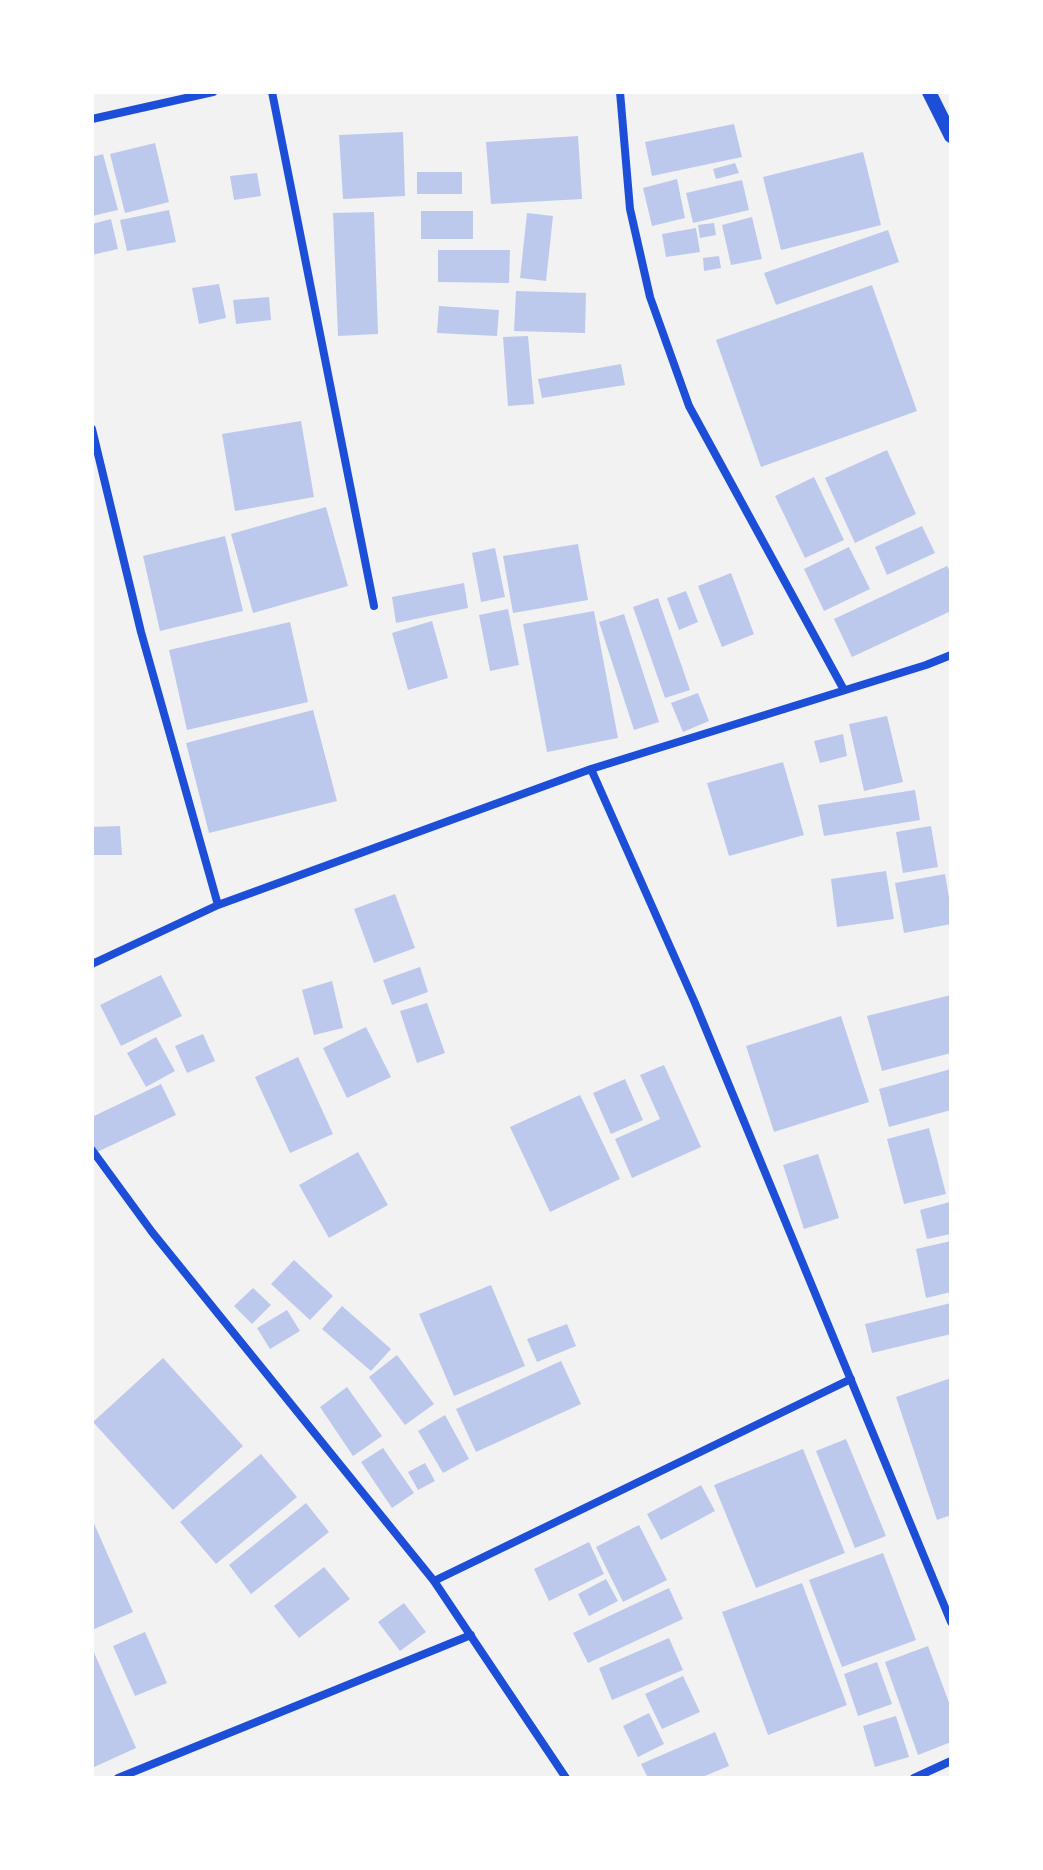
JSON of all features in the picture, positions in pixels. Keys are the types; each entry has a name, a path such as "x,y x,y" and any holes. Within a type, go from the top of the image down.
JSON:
{"street":[{"path":"92,119 213,92"},
{"path":"272,92 374,606"},
{"path":"620,92 630,209 650,297 689,406 844,690"},
{"path":"929,92 951,136"},
{"path":"92,429 141,632 218,905"},
{"path":"92,964 218,905 591,769 951,655"},
{"path":"591,769 695,1003 951,1622"},
{"path":"92,1150 152,1232 434,1581 566,1778"},
{"path":"434,1581 851,1379"},
{"path":"118,1778 471,1635"},
{"path":"914,1778 951,1761"}],"building":[{"path":"734,124 742,157 652,176 645,142"},
{"path":"403,132 405,196 343,199 339,135"},
{"path":"578,136 582,199 491,204 486,142"},
{"path":"155,143 169,202 125,213 110,154"},
{"path":"863,152 881,225 781,250 763,177"},
{"path":"103,154 118,210 92,216 92,157"},
{"path":"735,163 739,173 716,179 713,169"},
{"path":"417,172 462,172 462,194 417,194"},
{"path":"257,173 261,196 234,200 230,176"},
{"path":"677,179 685,218 652,226 643,188"},
{"path":"742,180 749,210 693,223 686,193"},
{"path":"169,210 176,242 127,251 120,220"},
{"path":"421,211 473,211 473,239 421,239"},
{"path":"374,212 378,334 338,336 333,213"},
{"path":"527,213 553,216 546,281 520,278"},
{"path":"752,217 762,259 731,265 722,225"},
{"path":"111,219 118,249 92,255 92,224"},
{"path":"714,223 716,235 700,238 698,225"},
{"path":"696,228 700,252 666,257 662,234"},
{"path":"888,230 899,262 776,305 764,273"},
{"path":"438,250 510,250 509,283 438,282"},
{"path":"719,256 721,268 704,271 703,258"},
{"path":"219,284 226,318 199,324 192,288"},
{"path":"872,285 917,411 761,467 716,340"},
{"path":"516,291 586,293 585,333 514,331"},
{"path":"269,297 271,320 236,324 233,300"},
{"path":"439,306 499,310 497,336 437,333"},
{"path":"528,336 534,404 508,406 503,337"},
{"path":"621,364 625,385 542,398 538,379"},
{"path":"301,421 314,497 235,511 222,434"},
{"path":"887,450 916,514 855,543 825,478"},
{"path":"814,477 844,540 805,558 775,496"},
{"path":"326,507 348,586 253,613 231,534"},
{"path":"922,526 935,553 887,575 875,547"},
{"path":"225,536 243,611 160,631 143,556"},
{"path":"578,544 588,600 513,613 503,556"},
{"path":"849,547 870,589 824,611 804,569"},
{"path":"495,548 505,597 481,602 472,553"},
{"path":"947,566 951,573 951,611 852,657 834,619"},
{"path":"731,573 754,634 722,647 698,586"},
{"path":"464,583 468,608 396,623 392,597"},
{"path":"686,591 698,622 679,630 667,598"},
{"path":"658,598 690,690 665,698 633,607"},
{"path":"508,609 519,665 490,671 479,615"},
{"path":"594,611 618,738 547,752 523,624"},
{"path":"624,614 659,722 634,730 599,622"},
{"path":"432,621 448,678 408,690 392,633"},
{"path":"290,622 308,702 187,730 169,650"},
{"path":"698,693 709,721 683,732 671,703"},
{"path":"313,710 337,801 209,833 186,743"},
{"path":"887,716 903,782 864,791 849,724"},
{"path":"843,734 847,756 820,763 814,741"},
{"path":"783,762 804,835 729,856 707,783"},
{"path":"915,790 920,820 824,836 818,805"},
{"path":"120,826 122,855 92,855 92,827"},
{"path":"931,826 938,867 903,873 896,832"},
{"path":"886,871 894,919 837,927 831,879"},
{"path":"945,874 951,924 904,933 895,883"},
{"path":"395,894 415,948 374,963 354,909"},
{"path":"420,967 428,992 392,1005 383,980"},
{"path":"161,975 182,1016 121,1046 100,1005"},
{"path":"332,981 343,1028 314,1035 302,990"},
{"path":"951,995 951,1053 882,1071 867,1016"},
{"path":"427,1003 445,1053 417,1063 400,1011"},
{"path":"841,1016 869,1102 774,1132 746,1046"},
{"path":"366,1027 391,1077 347,1098 323,1048"},
{"path":"203,1034 215,1061 187,1073 175,1046"},
{"path":"156,1037 175,1071 146,1087 127,1053"},
{"path":"298,1057 333,1134 290,1153 255,1077"},
{"path":"664,1065 701,1147 632,1178 615,1139 660,1119 640,1075"},
{"path":"951,1069 951,1110 889,1127 879,1089"},
{"path":"625,1079 643,1120 611,1134 593,1093"},
{"path":"161,1084 176,1115 97,1152 92,1143 92,1117"},
{"path":"580,1095 620,1179 550,1212 510,1127"},
{"path":"929,1128 946,1194 904,1204 887,1139"},
{"path":"358,1152 388,1205 329,1238 299,1185"},
{"path":"818,1154 839,1218 804,1229 783,1165"},
{"path":"950,1202 951,1234 927,1239 920,1210"},
{"path":"951,1241 951,1292 926,1298 916,1249"},
{"path":"294,1260 333,1296 310,1320 271,1284"},
{"path":"491,1285 525,1366 454,1396 419,1314"},
{"path":"253,1288 271,1305 252,1324 234,1306"},
{"path":"951,1303 951,1334 872,1353 865,1324"},
{"path":"342,1306 391,1349 371,1371 322,1329"},
{"path":"287,1310 300,1331 270,1349 257,1328"},
{"path":"567,1324 576,1346 537,1362 527,1339"},
{"path":"397,1355 434,1404 405,1425 369,1377"},
{"path":"163,1358 243,1446 173,1510 93,1422"},
{"path":"561,1361 581,1404 476,1452 456,1409"},
{"path":"951,1378 951,1515 937,1520 896,1397"},
{"path":"347,1387 382,1436 353,1456 320,1407"},
{"path":"445,1415 469,1459 443,1473 418,1431"},
{"path":"846,1439 886,1536 855,1548 816,1451"},
{"path":"383,1448 414,1493 392,1508 361,1462"},
{"path":"803,1449 845,1553 756,1588 714,1485"},
{"path":"261,1454 297,1497 216,1564 180,1522"},
{"path":"425,1463 435,1481 418,1490 408,1472"},
{"path":"701,1485 715,1511 661,1540 647,1514"},
{"path":"306,1503 329,1532 251,1594 229,1565"},
{"path":"92,1519 133,1612 92,1630"},
{"path":"639,1525 667,1580 623,1602 596,1547"},
{"path":"589,1542 604,1574 549,1601 534,1569"},
{"path":"883,1553 916,1640 842,1667 809,1580"},
{"path":"324,1567 350,1599 299,1638 274,1606"},
{"path":"606,1579 618,1601 589,1616 578,1594"},
{"path":"802,1583 847,1705 768,1735 722,1612"},
{"path":"669,1588 683,1619 588,1663 573,1633"},
{"path":"404,1603 426,1632 400,1651 378,1622"},
{"path":"145,1632 167,1683 135,1696 113,1646"},
{"path":"669,1638 683,1670 612,1700 599,1668"},
{"path":"928,1646 951,1708 951,1742 918,1755 885,1662"},
{"path":"92,1648 136,1748 92,1768"},
{"path":"877,1662 892,1704 858,1716 844,1674"},
{"path":"683,1676 700,1712 662,1729 645,1694"},
{"path":"649,1713 664,1744 638,1757 623,1726"},
{"path":"896,1716 909,1757 875,1767 863,1726"},
{"path":"715,1732 729,1766 700,1778 648,1778 641,1764"}]}
